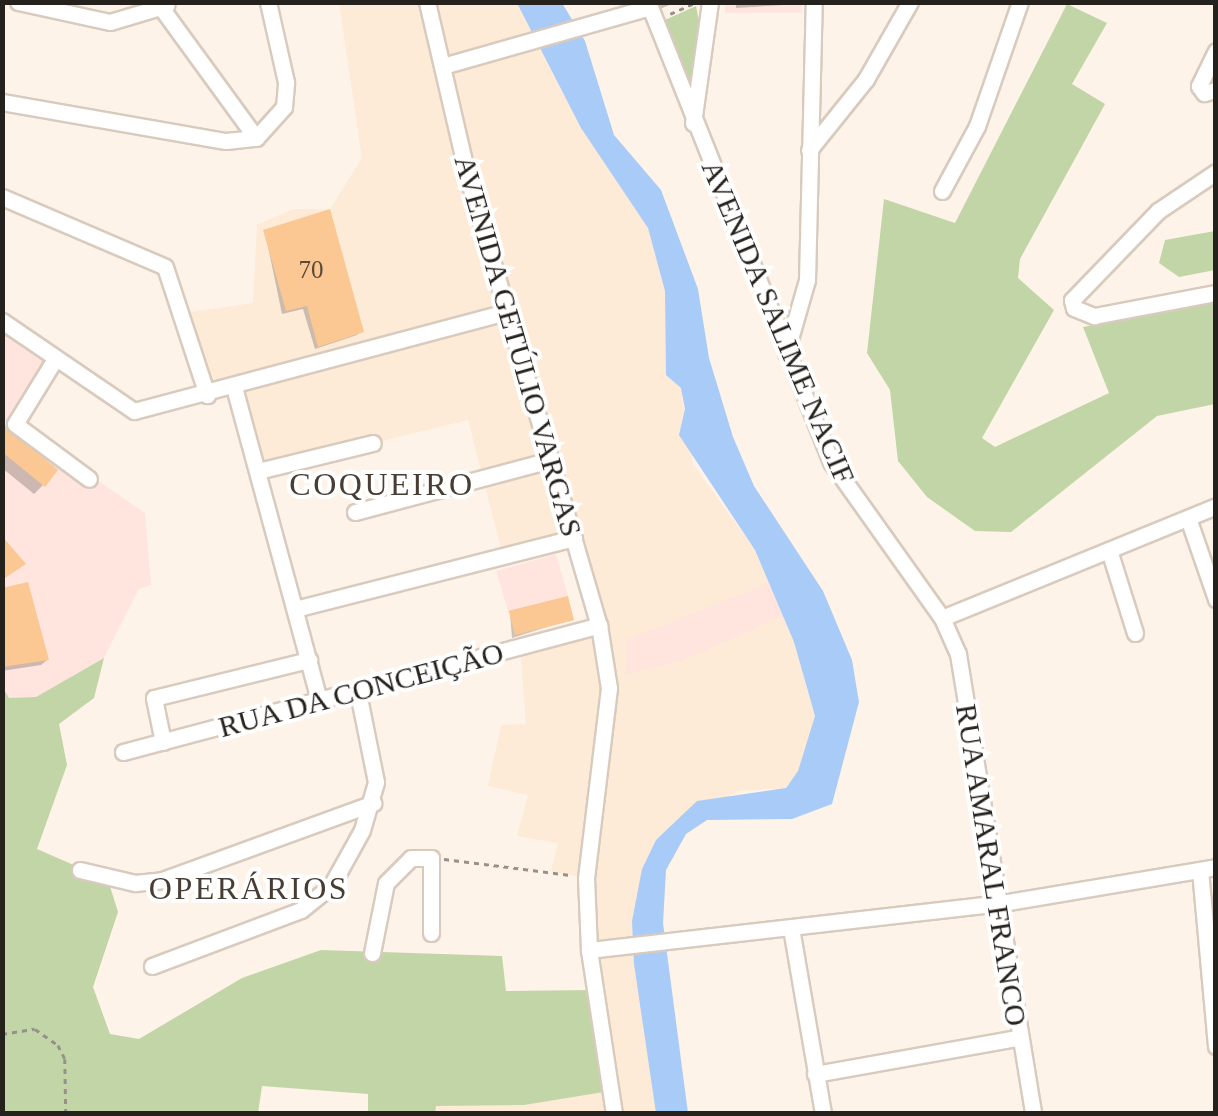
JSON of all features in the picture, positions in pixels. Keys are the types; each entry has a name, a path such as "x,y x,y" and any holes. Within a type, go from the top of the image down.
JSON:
{"street":[{"path":"18,2 110,22 163,5 256,138"},
{"path":"2,102 226,141 256,138 274,124 285,95 268,2"},
{"name":"AVENIDA GETÚLIO VARGAS","path":"427,2 506,312 598,625 609,688 586,878 589,950 614,1114"},
{"path":"693,123 710,2"},
{"path":"786,352 806,280 814,2"},
{"path":"809,150 866,80 910,2"},
{"path":"942,192 977,126 1020,2"},
{"path":"444,66 651,10"},
{"name":"AVENIDA SALIME NACIF","path":"651,10 693,123 832,462 942,618"},
{"path":"1216,51 1198,86 1204,93 1216,90"},
{"path":"1216,172 1158,211 1072,300 1074,308 1094,316 1216,293"},
{"path":"2,197 165,266 207,395"},
{"path":"2,321 134,411 234,388 506,312"},
{"path":"55,359 15,424 89,479"},
{"path":"234,388 320,704"},
{"path":"258,471 374,443"},
{"path":"355,512 550,460"},
{"path":"942,618 1216,506"},
{"path":"1188,518 1216,599"},
{"path":"295,608 574,538"},
{"path":"1109,550 1135,633"},
{"name":"RUA AMARAL FRANCO","path":"942,618 960,666 1002,904 1017,1038 1032,1114"},
{"name":"RUA DA CONCEIÇÃO","path":"123,752 320,704 598,625"},
{"path":"163,742 154,698 309,660"},
{"path":"152,966 318,902 342,870 373,803 375,752 358,693"},
{"path":"80,870 135,884 162,880 373,803"},
{"path":"372,953 386,883 412,858 431,858 430,933"},
{"path":"589,950 625,950 1002,904 1208,868 1216,1046"},
{"path":"792,928 822,1114"},
{"path":"814,1074 1017,1038"}],"path":[{"path":"651,10 696,2"},
{"path":"431,858 586,878"},
{"path":"2,1034 35,1030 58,1045 65,1059 66,1114"}],"shaded area":[{"path":"339,3 517,3 581,128 648,227 665,291 666,375 681,388 693,464 755,550 794,642 815,717 798,771 785,788 738,791 656,840 642,869 633,949 656,1113 435,1113 435,1106 524,1105 610,1091 586,878 551,871 558,843 517,836 528,795 488,786 501,725 526,724 520,648 598,625 574,539 503,556 468,420 258,471 234,388 207,395 184,313 253,303 257,225 293,209 330,209 362,158"},
{"path":"725,3 802,3 802,13 725,13"},
{"path":"2,321 55,359 15,424 145,513 151,585 139,589 104,658 36,697 9,698 3,686"},
{"path":"556,554 568,596 509,613 496,571"},
{"path":"769,583 783,616 681,661 625,675 626,640"}],"green space":[{"path":"1067,4 1107,23 1072,84 1105,104 1020,259 1018,278 1054,310 982,438 995,447 1109,393 1083,327 1215,303 1215,404 1157,416 1011,532 975,531 927,497 898,461 890,390 867,353 884,199 955,223"},
{"path":"696,6 700,26 692,90 665,20"},
{"path":"1215,231 1215,270 1179,277 1159,263 1165,240"},
{"path":"104,658 94,698 59,724 67,765 37,849 108,880 118,912 93,987 110,1034 139,1039 242,978 321,950 502,956 506,991 595,990 610,1091 524,1105 436,1106 435,1113 368,1114 368,1094 262,1086 258,1113 3,1113 2,686 9,698 36,697"}],"water":[{"path":"517,3 562,3 585,41 614,135 661,190 698,289 709,358 733,437 754,486 823,591 852,660 859,702 832,804 792,819 707,820 686,834 666,870 663,923 688,1113 656,1113 634,964 632,921 642,869 656,840 697,801 786,788 798,771 815,716 794,642 755,550 679,435 685,409 681,388 666,375 665,291 648,228 581,128"}],"building":[{"path":"330,209 364,332 318,347 307,306 286,311 263,230"},
{"path":"2,423 58,470 45,487 2,452"},
{"path":"2,536 26,564 2,580"},
{"path":"28,582 49,660 2,667 2,588"},
{"path":"568,596 574,620 515,635 509,611"}],"district":[{"name":"COQUEIRO","path":"382,484"},
{"name":"OPERÁRIOS","path":"249,888"}]}
